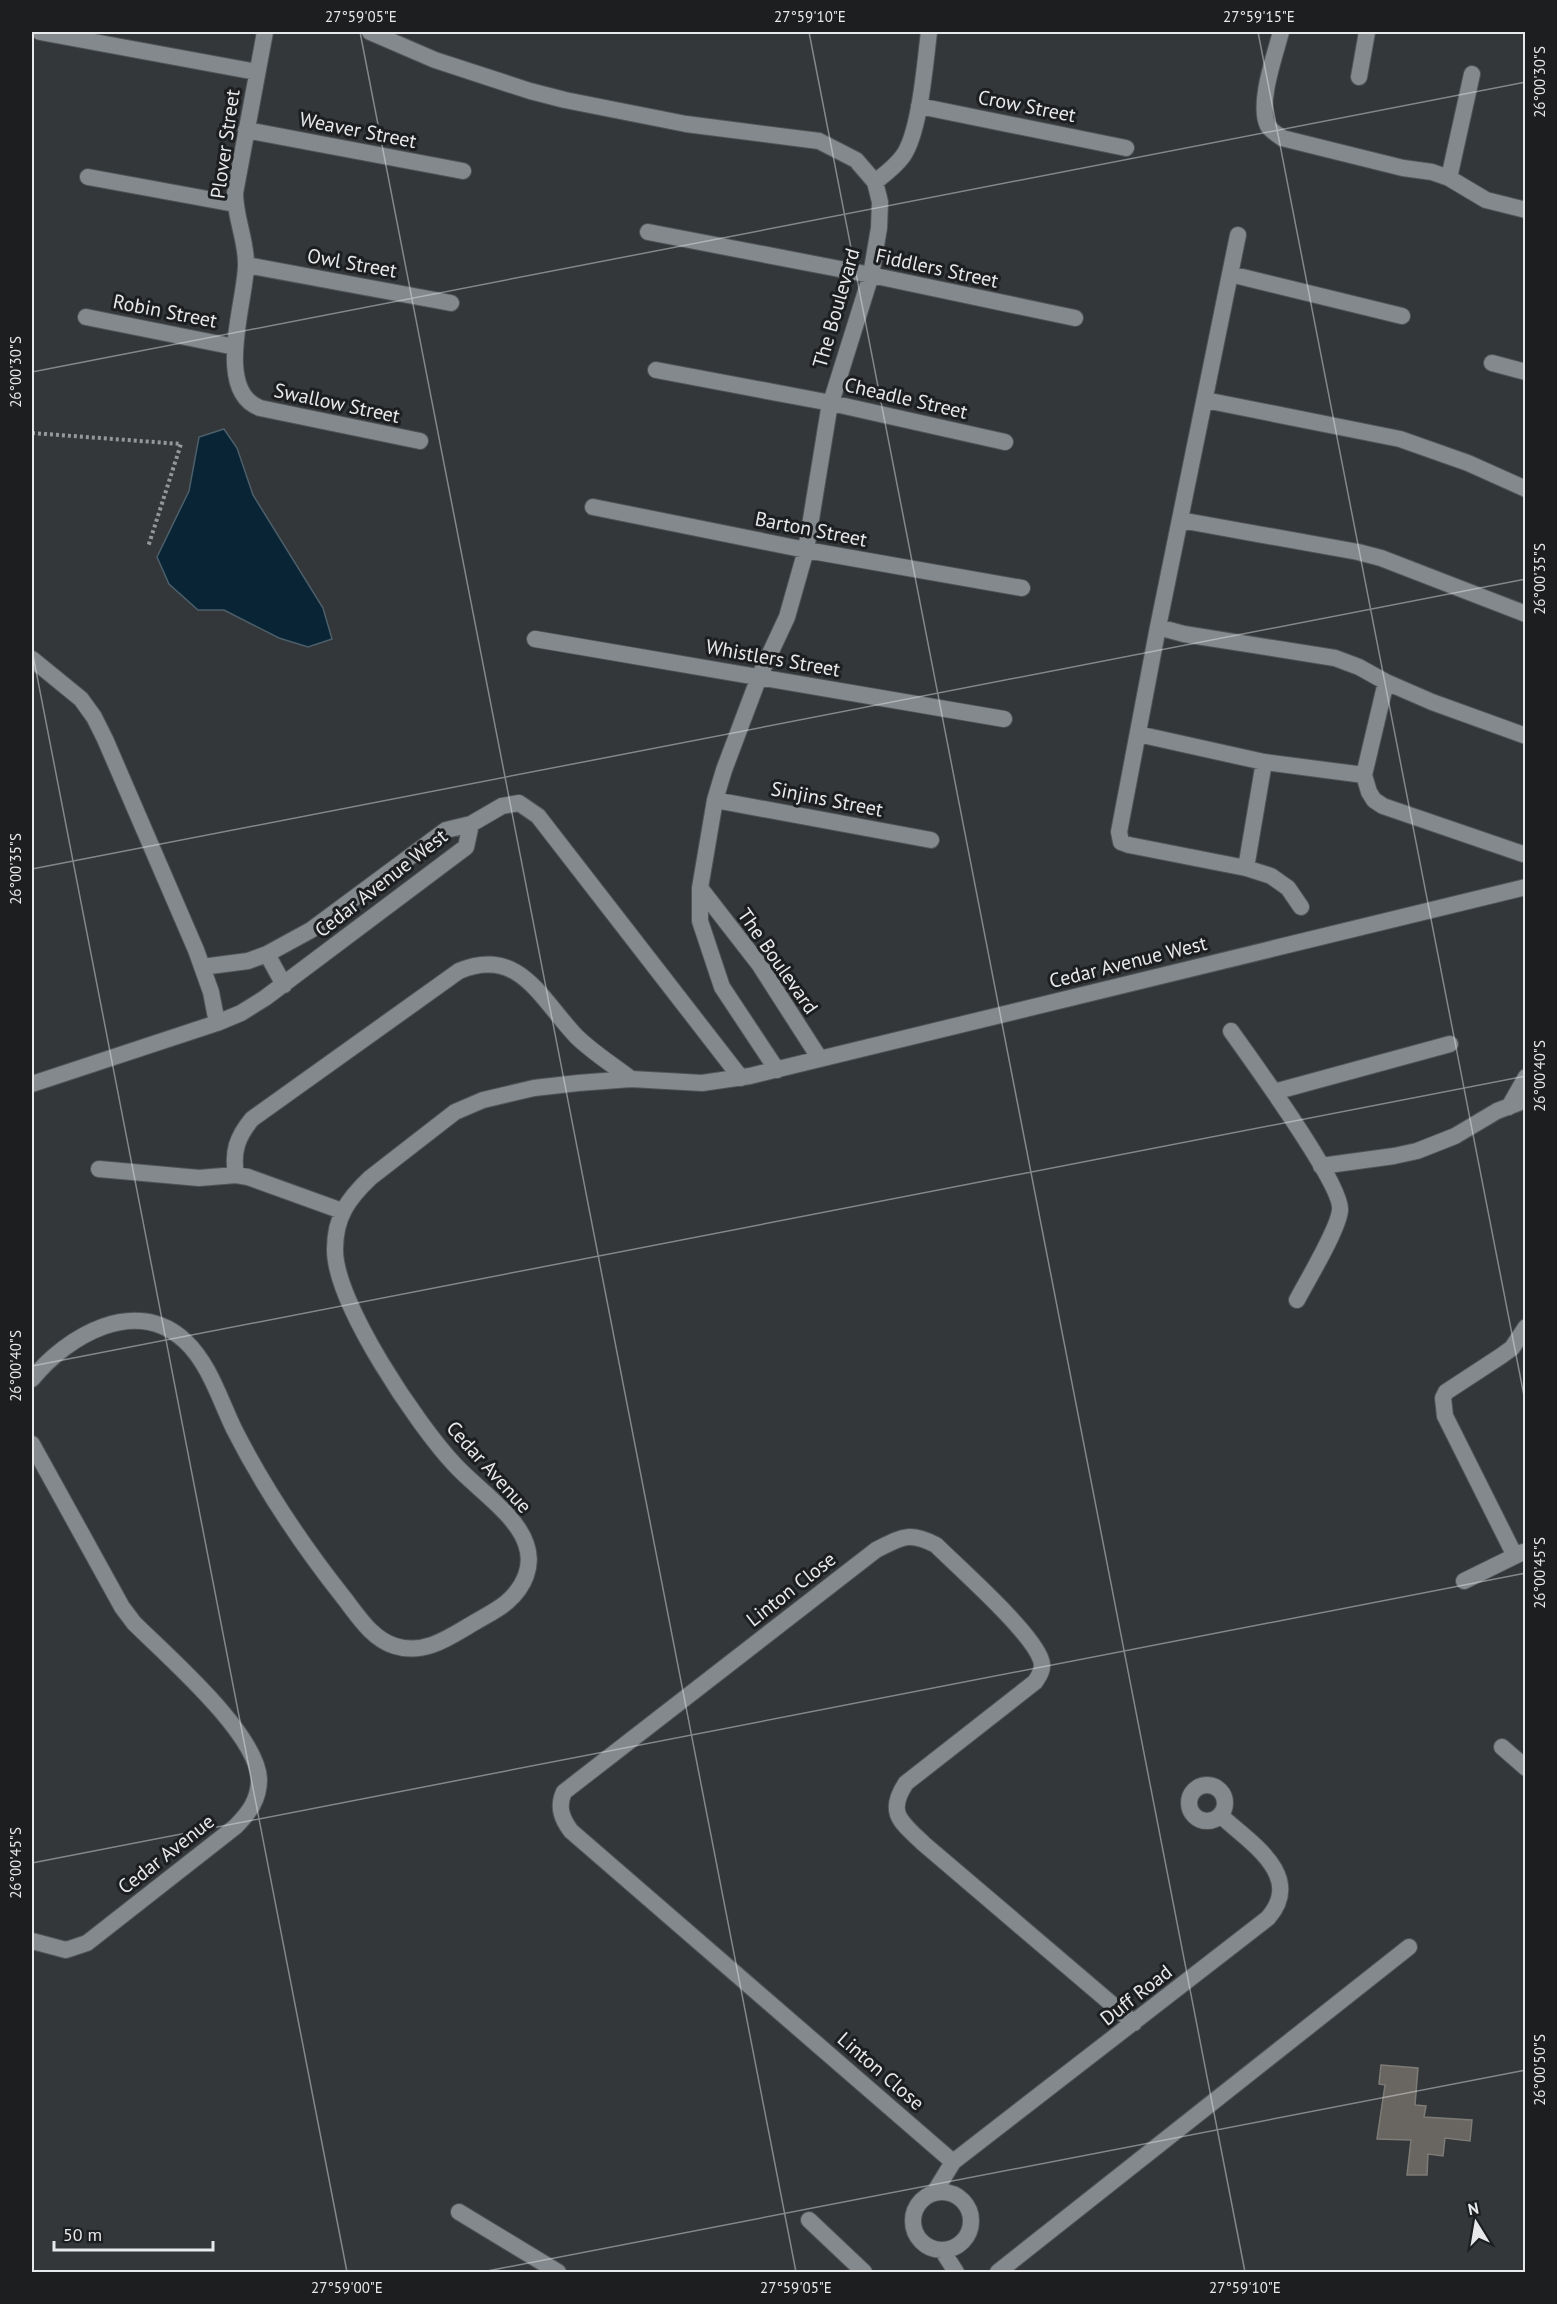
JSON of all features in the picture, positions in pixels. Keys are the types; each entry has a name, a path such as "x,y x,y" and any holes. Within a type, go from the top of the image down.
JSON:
{"street":[{"path":"40,32 256,72"},
{"name":"Plover Street","path":"247,402 237,384 235,347 246,265 235,204 236,183 265,32"},
{"path":"370,32 435,60 565,100 686,124 819,141 856,160 875,182 891,170 909,146 919,106 929,32"},
{"path":"1281,32 1265,97 1264,115 1269,128 1282,138 1403,168 1432,172 1449,178 1486,200 1526,210"},
{"path":"1359,77 1366,32"},
{"path":"1449,178 1472,74"},
{"name":"Crow Street","path":"919,106 1126,148"},
{"name":"Weaver Street","path":"246,130 463,171"},
{"path":"88,177 235,204"},
{"name":"The Boulevard","path":"777,1070 722,987 700,921 700,888 714,800 759,677 787,617 806,550 831,403 871,275 879,228 880,202 875,182"},
{"name":"Fiddlers Street","path":"648,232 871,275 1075,318"},
{"path":"1238,236 1158,627 1119,832 1121,842 1246,868 1271,876 1288,888 1301,907"},
{"name":"Owl Street","path":"246,265 451,303"},
{"path":"1230,274 1402,316"},
{"name":"Robin Street","path":"86,317 235,347"},
{"path":"1492,363 1526,372"},
{"name":"Cheadle Street","path":"656,370 831,403 1005,442"},
{"path":"1205,400 1400,439 1468,463 1526,489"},
{"name":"Swallow Street","path":"247,402 285,415 420,441"},
{"name":"Barton Street","path":"593,507 806,550 1022,588"},
{"path":"1180,520 1381,558 1526,614"},
{"path":"1158,627 1184,634 1335,658 1432,702 1526,736"},
{"name":"Whistlers Street","path":"535,639 1004,719"},
{"path":"32,659 81,699 94,717 202,967 217,1023"},
{"path":"1386,682 1364,775 1374,800 1383,806 1453,828 1523,854"},
{"path":"1138,734 1264,762 1364,775"},
{"path":"1246,868 1264,762"},
{"name":"Sinjins Street","path":"714,800 931,840"},
{"name":"Cedar Avenue West","path":"32,1084 241,1013 284,985 466,847 471,824 510,803 527,806 538,816 741,1078"},
{"path":"202,967 248,961 267,954 310,930 446,830 471,824"},
{"name":"Cedar Avenue West","path":"631,1079 702,1083 741,1078 1526,887"},
{"name":"The Boulevard","path":"700,888 759,964 820,1059"},
{"path":"267,954 284,985"},
{"path":"236,1175 234,1164 237,1141 252,1119 445,979 472,965 494,963 506,966 515,972 531,986 578,1038 631,1079"},
{"path":"1232,1031 1321,1166 1336,1191 1341,1209 1338,1220 1297,1300"},
{"path":"1274,1092 1450,1044"},
{"path":"1321,1166 1417,1151 1455,1136 1497,1111 1520,1101 1526,1077"},
{"path":"99,1169 199,1178 236,1175 248,1177 342,1211 370,1178 455,1112 468,1105 491,1097 534,1088 631,1079"},
{"name":"Cedar Avenue","path":"32,1379 57,1353 87,1332 119,1321 140,1321 169,1329 183,1339 200,1360 271,1495 309,1554 368,1628 382,1640 394,1646 415,1648 438,1643 504,1605 516,1594 525,1581 529,1565 527,1546 514,1522 442,1450 403,1397 353,1312 336,1262 337,1230 342,1211"},
{"path":"1464,1581 1520,1553 1445,1416 1443,1398 1446,1392 1512,1348 1526,1327"},
{"name":"Cedar Avenue","path":"32,1444 122,1607 134,1623 216,1705 252,1756 259,1778 255,1803 235,1827 87,1943 66,1950 32,1941"},
{"name":"Linton Close","path":"953,2162 571,1831 560,1810 564,1792 876,1550 891,1542 905,1537 920,1536 936,1545 1027,1636 1042,1661 1042,1669 1035,1682 906,1783 895,1802 896,1813 924,1844 1134,2024"},
{"path":"1503,1747 1526,1768"},
{"name":"Duff Road","path":"934,2193 953,2162 1268,1918 1278,1902 1281,1885 1277,1871 1269,1860 1220,1815"},
{"path":"998,2272 1409,1947"},
{"path":"934,2193 953,2194 961,2199 970,2217 967,2236 960,2243 942,2250 924,2244 914,2229 914,2211 919,2203 934,2193"},
{"path":"459,2212 558,2272"},
{"path":"809,2220 864,2272"},
{"path":"942,2250 950,2270"}],"path":[{"path":"32,433 182,444 148,547"}],"water":[{"path":"224,429 237,448 253,495 323,608 332,639 308,647 279,638 224,610 198,610 169,584 157,557 189,491 199,437"}],"building":[{"path":"1381,2065 1418,2068 1415,2105 1426,2106 1424,2117 1472,2120 1470,2141 1445,2138 1443,2156 1428,2154 1427,2175 1407,2175 1411,2140 1377,2139 1385,2085 1379,2084"}]}
